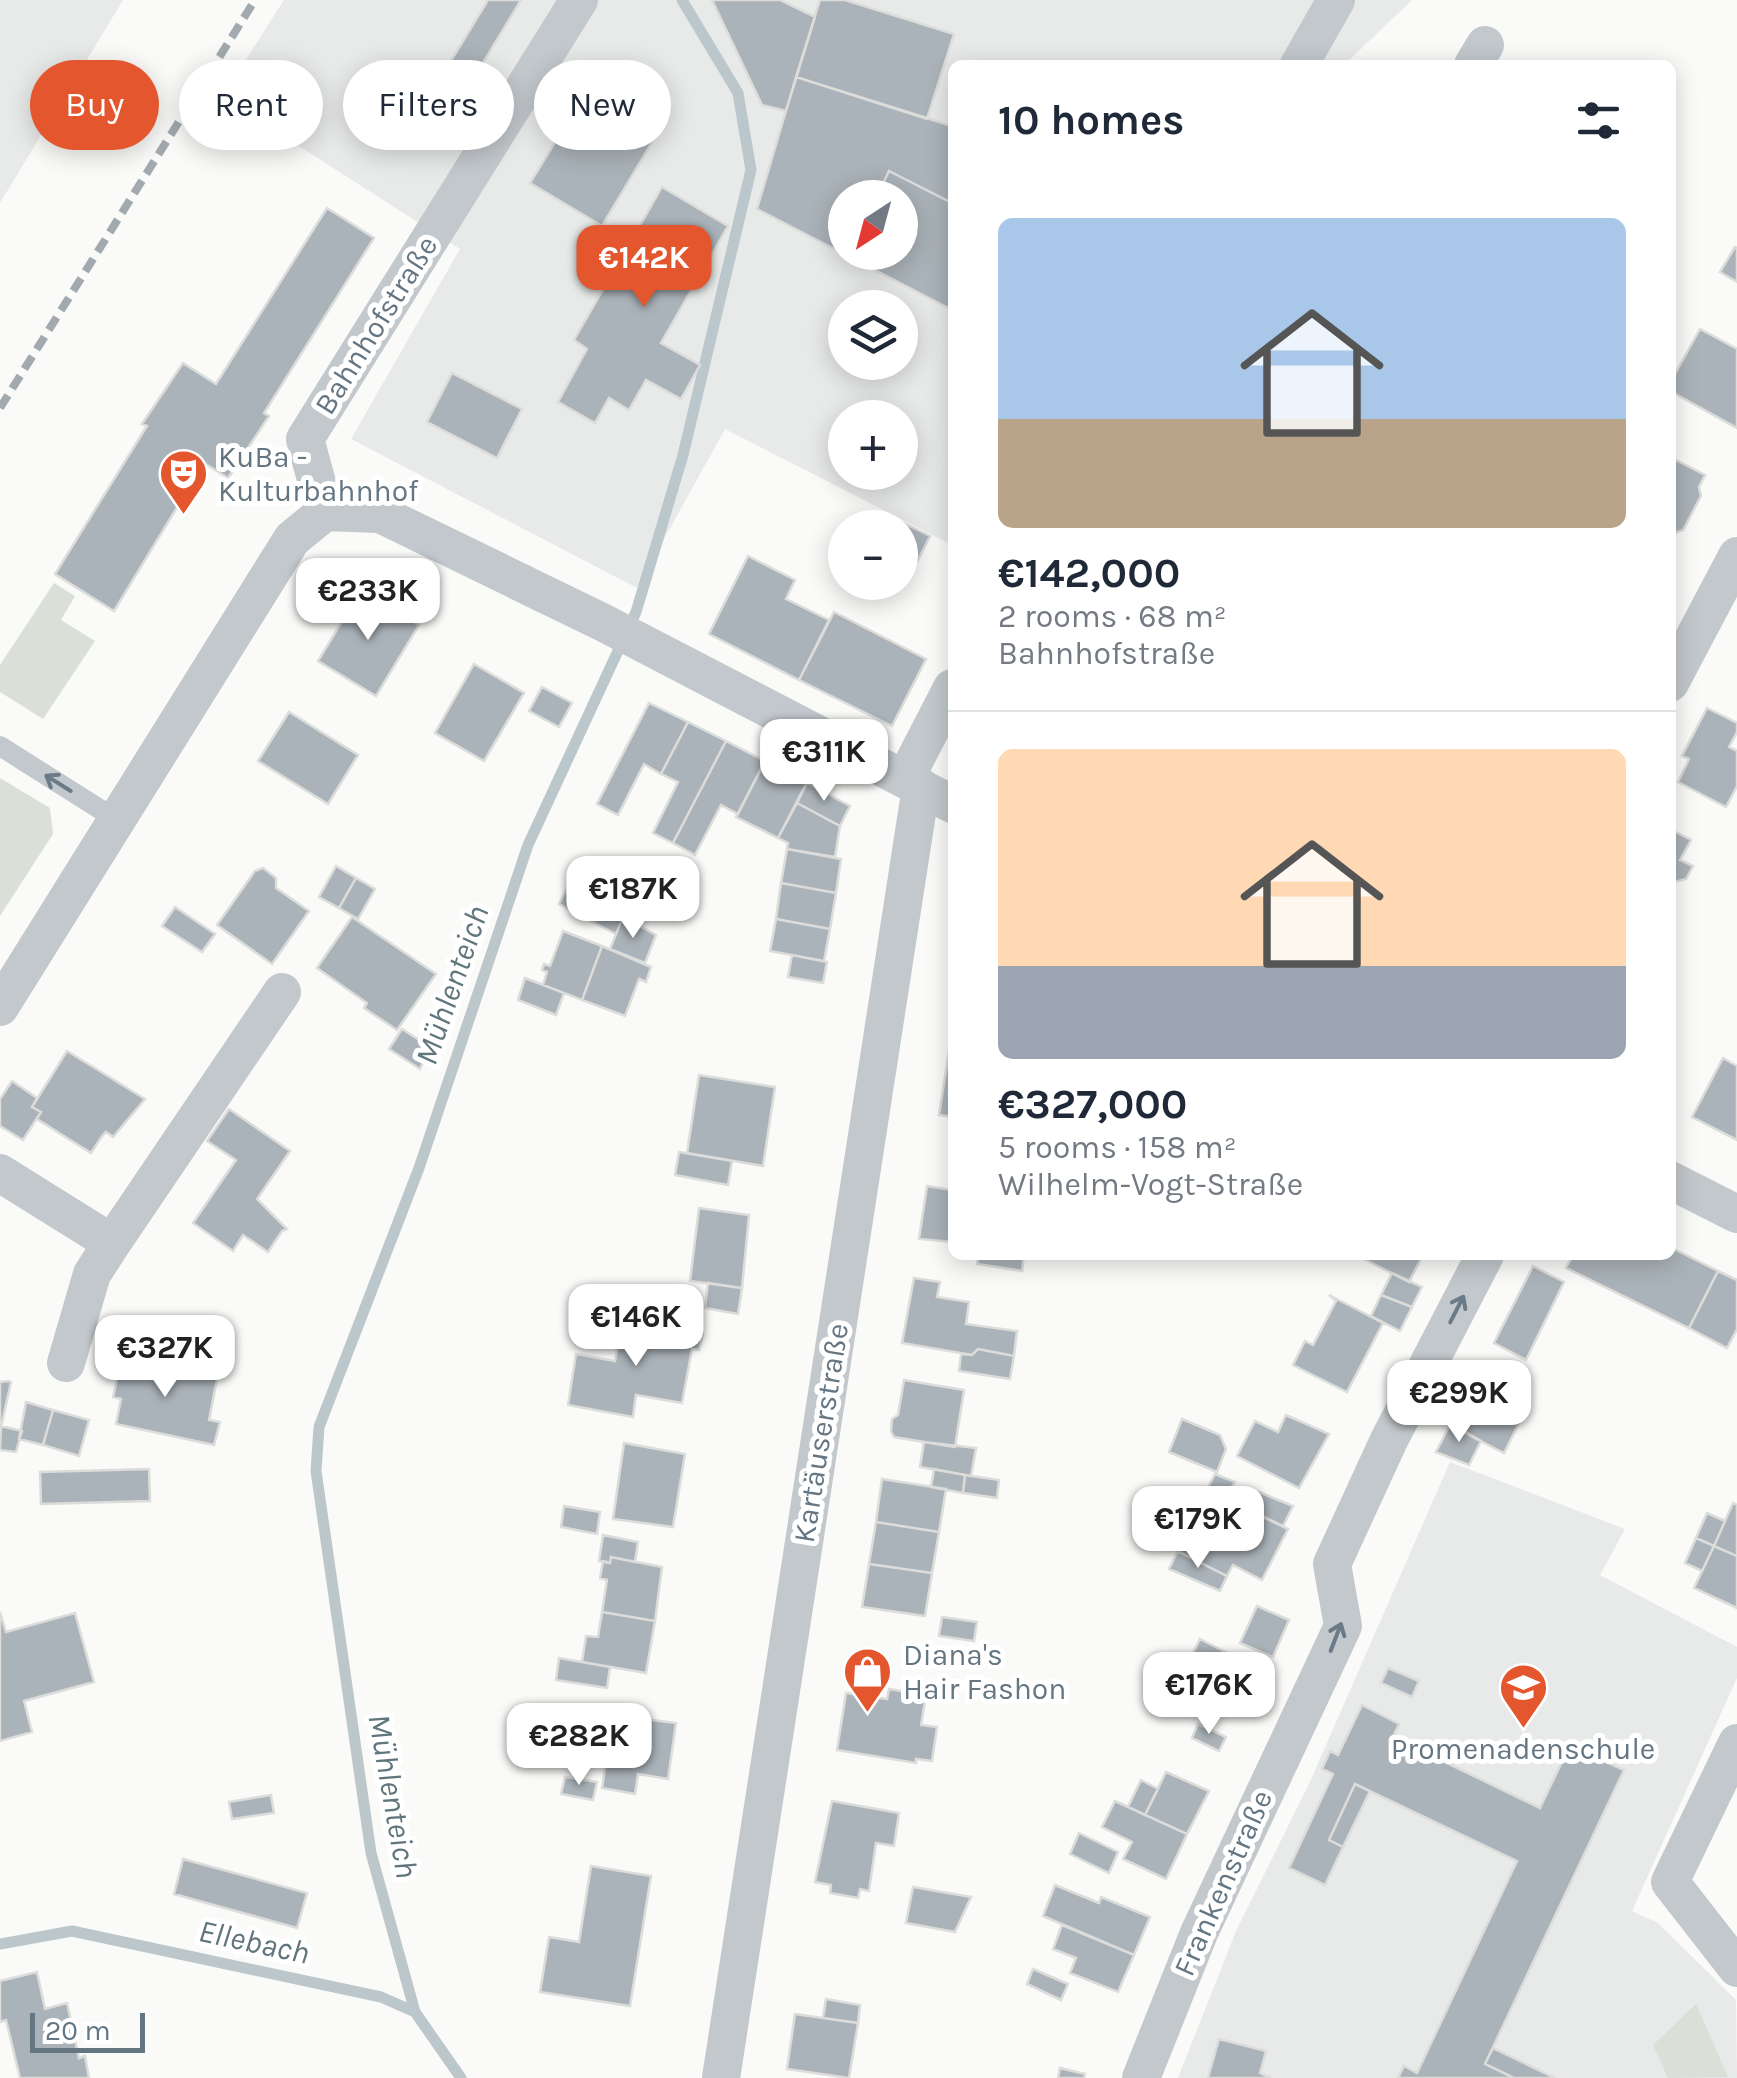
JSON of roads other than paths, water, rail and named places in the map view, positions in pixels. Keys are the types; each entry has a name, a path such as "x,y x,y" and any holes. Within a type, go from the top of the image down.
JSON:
{"street":[{"name":"Bahnhofstraße","path":"325,512 305,439 580,0"},
{"path":"1302,60 1336,0"},
{"path":"0,1007 292,540 325,512 380,514 654,648 926,790"},
{"path":"1676,672 1737,556"},
{"name":"Kartäuserstraße","path":"721,2078 926,790 948,704"},
{"path":"66,1363 92,1274 282,992"},
{"path":"0,1173 112,1244"},
{"path":"1676,1183 1737,1214"},
{"name":"Frankenstraße","path":"1141,2078 1199,1932 1343,1626 1332,1564 1390,1440 1482,1260"},
{"path":"1737,1743 1670,1882 1737,1968"}],"lane":[{"path":"0,746 117,820"}],"waterway":[{"name":"Mühlenteich","path":"415,2012 371,1853 316,1471 319,1427 419,1168 528,845 636,612 683,455 751,170 738,93 682,0"},
{"name":"Ellebach","path":"0,1944 72,1931 381,1997 415,2012 461,2078"}],"railway":[{"path":"0,408 255,0"}],"place":[{"name":"KuBa - Kulturbahnhof","path":"183,516"},
{"name":"Diana's Hair Fashon","path":"868,1714"},
{"name":"Promenadenschule","path":"1523,1730"}]}
